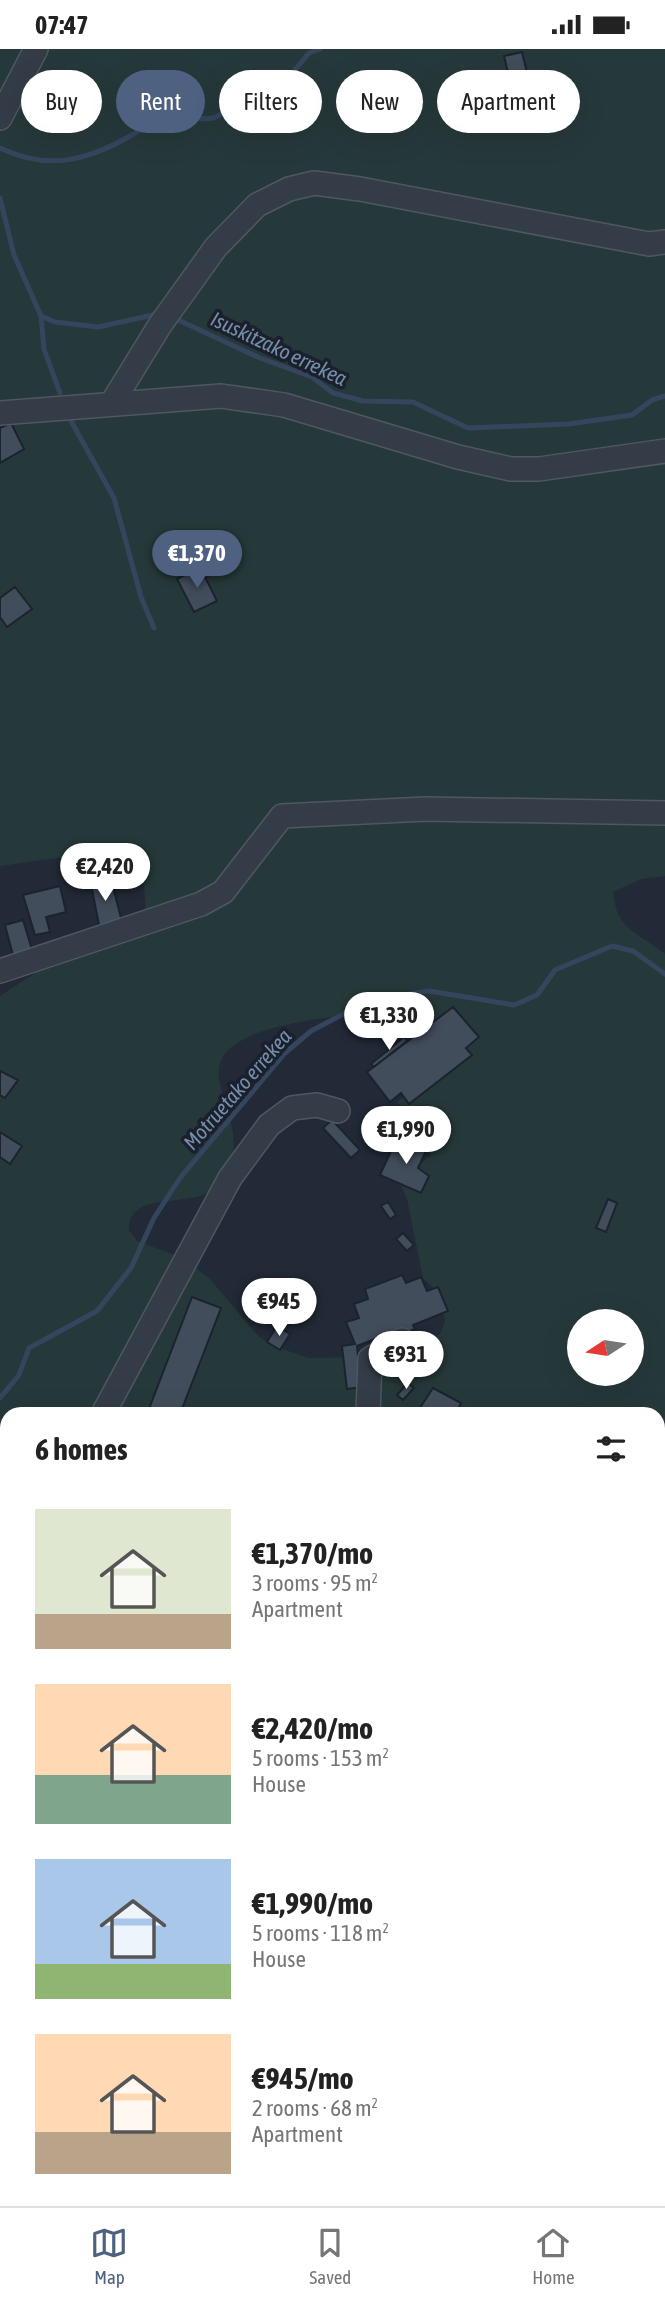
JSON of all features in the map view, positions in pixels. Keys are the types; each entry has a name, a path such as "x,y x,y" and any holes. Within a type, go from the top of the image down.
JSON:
{"street":[{"path":"0,118 36,49"},
{"path":"112,403 165,318 216,247 257,205 289,189 314,183 649,244 665,242"},
{"path":"0,413 221,396 271,403 458,457 511,469 539,469 665,451"},
{"path":"0,971 176,913 223,892 244,869 282,816 426,809 665,813"},
{"path":"107,1407 230,1178 269,1125 292,1108 317,1105 338,1111"},
{"path":"368,1407 370,1359 402,1340"}],"shaded area":[{"path":"0,49 665,49 665,876 641,879 613,892 615,905 624,923 665,954 665,1407 0,1407 0,996 54,961 145,916 144,889 134,864 124,859 91,855 0,866","holes":["338,1016 377,1020 409,1038 430,1032 425,1082 397,1102 428,1141 431,1155 399,1181 407,1199 423,1278 440,1294 445,1321 440,1334 426,1343 369,1357 308,1358 271,1345 259,1337 209,1278 180,1257 137,1241 129,1230 131,1217 139,1209 150,1204 203,1195 213,1189 231,1161 233,1134 220,1085 220,1063 235,1044 271,1029"]}],"building":[{"path":"522,52 526,70 507,70 504,56"},
{"path":"11,423 24,449 0,463 0,428"},
{"path":"200,567 217,601 194,612 177,579"},
{"path":"15,587 32,609 7,627 0,617 0,598"},
{"path":"106,875 109,888 113,887 122,922 100,930 90,879"},
{"path":"60,886 66,912 46,917 50,932 35,935 23,895"},
{"path":"23,920 33,953 14,959 5,925"},
{"path":"453,1007 479,1037 466,1048 472,1055 409,1104 401,1093 390,1102 367,1072"},
{"path":"404,1037 407,1041 374,1067 371,1064"},
{"path":"0,1071 18,1080 5,1098 0,1095"},
{"path":"332,1120 360,1150 351,1158 323,1128"},
{"path":"0,1132 22,1146 10,1164 0,1157"},
{"path":"397,1138 426,1151 418,1168 429,1176 421,1193 380,1175"},
{"path":"608,1199 617,1203 606,1232 596,1228"},
{"path":"388,1202 396,1215 390,1219 381,1206"},
{"path":"403,1233 414,1245 407,1251 396,1239"},
{"path":"402,1275 406,1283 421,1277 427,1291 438,1287 448,1311 413,1325 415,1329 393,1338 391,1333 357,1346 361,1387 347,1389 342,1346 355,1344 346,1322 359,1318 354,1304 368,1299 365,1289"},
{"path":"192,1297 221,1308 183,1407 150,1407"},
{"path":"277,1326 290,1334 280,1350 267,1342"},
{"path":"408,1383 414,1388 403,1400 397,1395"},
{"path":"433,1388 461,1403 459,1407 421,1407"}],"waterway":[{"path":"0,148 35,159 67,160 83,157 115,144 163,115 215,118 238,94 276,93 309,53 320,49"},
{"name":"Isuskitzako errekea","path":"0,198 14,255 41,316 55,322 98,327 162,313"},
{"path":"41,316 44,349 60,393"},
{"name":"Isuskitzako errekea","path":"174,318 260,358 312,377 333,393 363,401 413,402 468,428 569,424 632,415 652,400 665,396"},
{"path":"71,421 114,498 141,597 154,628"},
{"name":"Motruetako errekea","path":"0,1398 19,1375 29,1348 97,1311 131,1268 154,1218 180,1178 285,1053 311,1031 357,1007 396,996 429,991 514,1005 537,995 555,970 612,946 633,951 665,974"}]}
